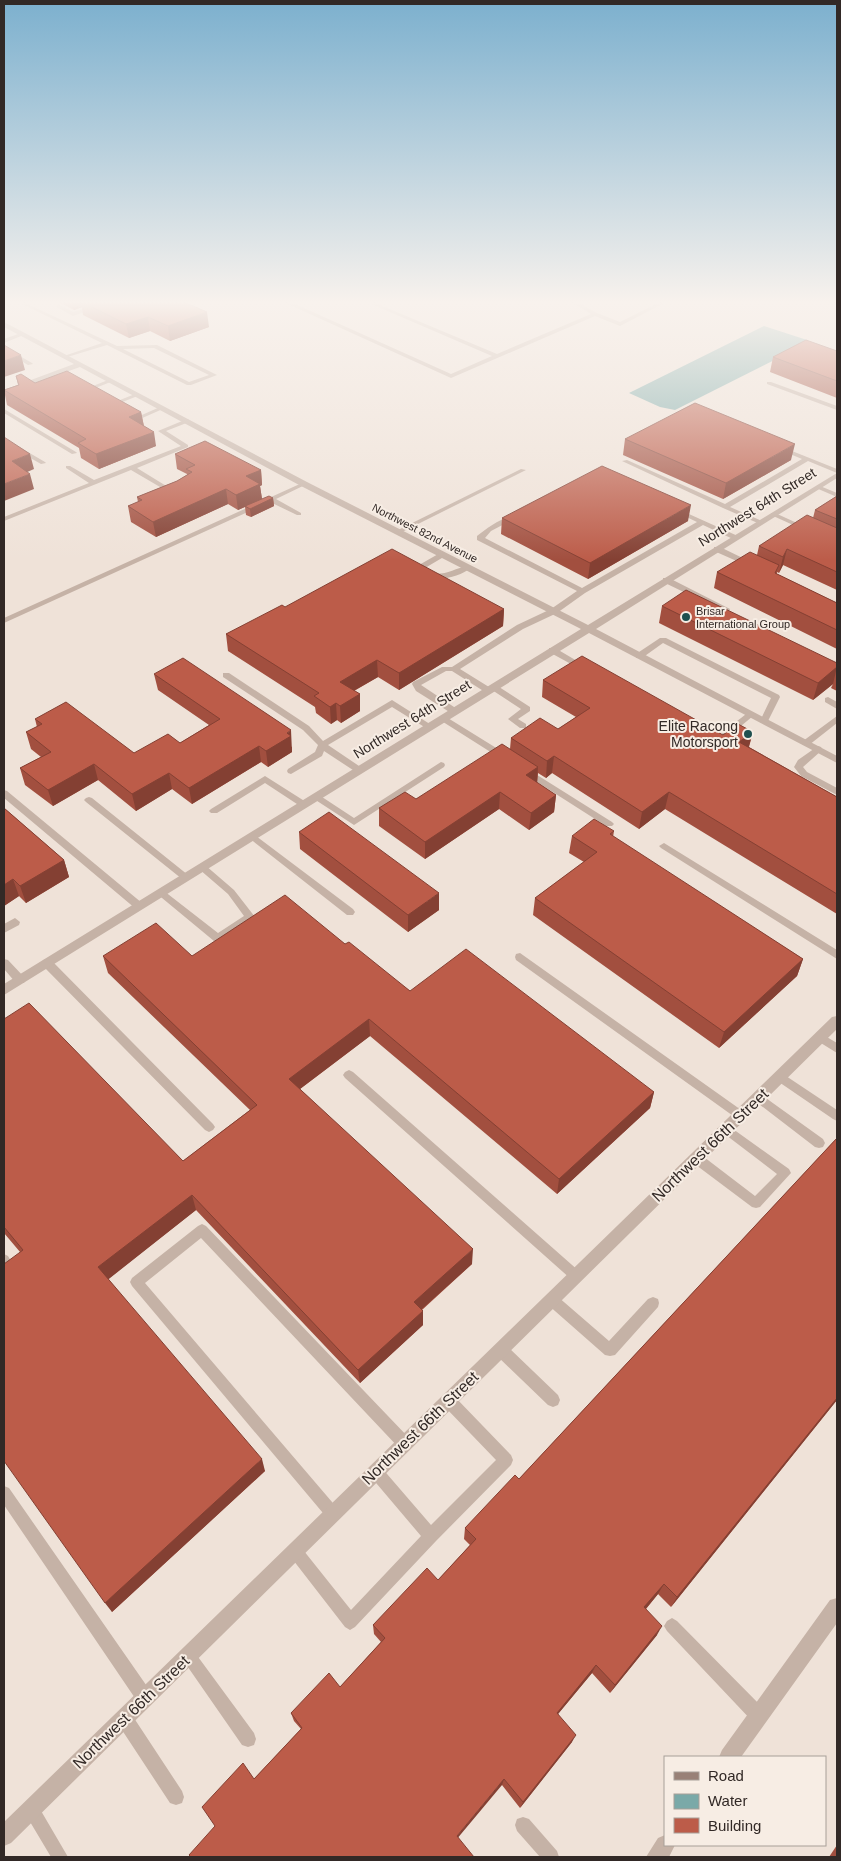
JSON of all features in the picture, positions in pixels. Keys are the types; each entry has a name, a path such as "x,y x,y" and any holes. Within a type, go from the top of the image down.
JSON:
{"street":[{"path":"4,392 19,387"},
{"name":"Northwest 82nd Avenue","path":"121,387 304,484 587,628 837,760"},
{"name":"Northwest 64th Street","path":"4,990 837,475"},
{"name":"Northwest 66th Street","path":"4,1836 837,1020"},
{"path":"730,1756 837,1608"},
{"path":"656,1857 664,1846"}],"lane":[{"path":"86,390 94,387"},
{"path":"779,387 837,408"},
{"path":"113,404 137,395"},
{"path":"138,418 162,408"},
{"path":"4,411 74,453"},
{"path":"4,519 186,446 161,431 187,421"},
{"path":"4,440 43,463"},
{"path":"772,444 837,471"},
{"path":"725,506 807,459"},
{"path":"625,461 760,522"},
{"path":"68,467 94,483"},
{"path":"132,468 176,494"},
{"path":"398,532 523,470"},
{"path":"4,621 304,484"},
{"path":"818,487 837,495"},
{"path":"270,499 298,514"},
{"path":"666,506 736,537"},
{"path":"773,514 810,530"},
{"path":"516,516 489,530 480,538 582,591"},
{"path":"454,669 520,627 554,611 582,591 702,522"},
{"path":"718,548 760,569"},
{"path":"443,555 422,567 420,572 438,578 447,577 468,567"},
{"path":"666,580 734,613"},
{"path":"639,656 663,640 776,697 764,721"},
{"path":"552,650 596,673"},
{"path":"454,711 419,689 416,684 445,668 454,669 527,709 512,719 523,726"},
{"path":"226,675 306,728 322,745 359,770"},
{"path":"828,700 837,706"},
{"path":"291,771 319,754 322,745 392,703 429,726"},
{"path":"719,739 750,714"},
{"path":"443,718 509,760"},
{"path":"806,743 837,719"},
{"path":"818,749 801,762 798,767 804,774 837,792"},
{"path":"316,796 354,822 441,765"},
{"path":"518,766 609,824"},
{"path":"214,811 265,779 303,804"},
{"path":"4,793 139,906"},
{"path":"89,800 185,877"},
{"path":"252,836 350,912"},
{"path":"664,846 837,955"},
{"path":"161,893 218,938 250,917 231,892 202,867"},
{"path":"4,929 15,922"},
{"path":"520,957 740,1115"},
{"path":"4,963 20,980"},
{"path":"47,963 209,1127"},
{"path":"820,1037 837,1049"},
{"path":"349,1074 576,1276"},
{"path":"780,1077 837,1116"},
{"path":"759,1098 819,1143"},
{"path":"696,1158 756,1202 785,1173 726,1130"},
{"path":"333,1514 136,1282 202,1230 405,1444"},
{"path":"4,1260 6,1263 4,1264"},
{"path":"552,1300 610,1350 653,1303"},
{"path":"501,1350 553,1400"},
{"path":"295,1552 350,1622 506,1460 449,1401"},
{"path":"376,1472 431,1536"},
{"path":"4,1493 145,1698"},
{"path":"672,1626 758,1716"},
{"path":"188,1655 248,1739"},
{"path":"124,1718 176,1797"},
{"path":"30,1810 60,1857"},
{"path":"523,1825 551,1857"}],"water":[{"path":"641,387 721,387 675,410 660,407 629,393"}],"building":[{"path":"13,387 96,387 141,412 129,417 154,432 96,454 78,443 86,439 4,390"},
{"path":"695,403 795,444 726,483 625,439"},
{"path":"4,437 30,454 12,461 30,474 4,484"},
{"path":"205,441 261,470 246,476 260,484 236,495 226,489 153,522 128,506 142,500 137,497 177,481 192,472 186,469 195,465 175,454"},
{"path":"602,466 691,505 590,563 502,518"},
{"path":"269,496 273,498 250,509 245,506"},
{"path":"837,496 837,519 815,510"},
{"path":"807,515 837,528 837,572 787,549 783,557 759,546"},
{"path":"392,549 504,609 399,673 377,660 340,682 360,694 340,706 336,703 330,707 314,696 319,693 226,634 282,605 285,607"},
{"path":"750,552 779,565 775,573 837,603 837,630 717,572"},
{"path":"686,590 837,663 837,667 818,683 662,606"},
{"path":"582,656 723,735 738,724 753,732 739,742 837,797 837,894 669,792 642,812 554,756 547,761 511,738 540,718 558,729 590,708 543,680"},
{"path":"183,658 291,730 287,733 291,736 266,751 259,746 189,788 169,773 132,794 94,764 48,790 20,768 51,752 26,732 42,724 35,719 66,702 134,753 168,734 180,743 220,719 154,674"},
{"path":"502,744 538,767 526,775 556,795 531,813 500,792 425,842 379,808 405,792 416,799"},
{"path":"4,808 64,860 20,886 13,879 4,885"},
{"path":"329,812 439,893 408,915 299,832"},
{"path":"594,819 614,831 610,834 803,959 724,1032 535,898 597,852 572,836"},
{"path":"285,895 345,944 349,942 410,991 466,949 654,1092 559,1179 369,1019 289,1079 473,1249 414,1302 423,1311 358,1370 192,1195 98,1267 262,1459 105,1603 4,1461 4,1264 23,1250 4,1227 4,1019 29,1003 183,1161 257,1105 103,956 156,923 192,956"},
{"path":"837,1138 837,1398 677,1597 664,1584 644,1607 662,1626 615,1685 596,1665 557,1713 576,1735 523,1802 504,1779 457,1836 474,1857 191,1857 189,1855 215,1826 202,1807 243,1763 254,1779 302,1728 291,1713 329,1673 340,1687 385,1638 373,1625 427,1568 438,1580 476,1539 465,1528 515,1475 519,1479"}],"place":[{"name":"Brisar International Group","path":"686,617"},
{"name":"Elite Racong Motorsport","path":"748,734"}]}
